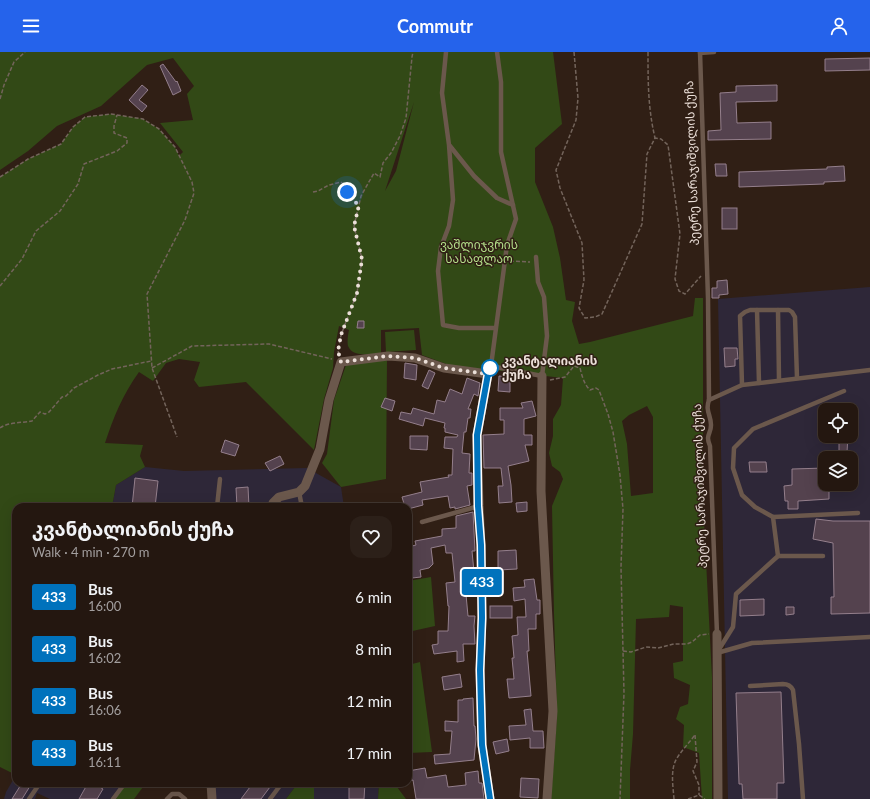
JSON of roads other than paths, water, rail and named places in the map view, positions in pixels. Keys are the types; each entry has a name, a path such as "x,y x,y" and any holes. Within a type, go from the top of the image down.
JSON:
{"street":[{"path":"273,503 279,497 299,492 305,486 320,449 329,400 341,362 388,356 415,358 444,368 489,370 477,435 478,506 481,545 482,618 480,670 482,745 490,799"},
{"path":"542,378 541,491 553,711 547,799"},
{"name":"პეტრე სარაჯიშვილის ქუჩა","path":"717,634 718,799"},
{"path":"211,787 212,799"}],"lane":[{"path":"446,52 442,93 449,145 453,200 450,226 441,247 438,271 442,325 459,328 495,328"},
{"path":"497,52 501,82 500,152 516,219 507,246 504,261 489,370 542,378 547,336 544,297 538,282 536,259"},
{"path":"700,53 714,52"},
{"name":"პეტრე სარაჯიშვილის ქუჩა","path":"700,53 709,400 707,410 711,426 708,437 710,446 717,634"},
{"path":"449,145 474,176 497,198 513,205"},
{"path":"742,385 740,316 744,312 757,310 789,310 795,317 797,378"},
{"path":"757,310 760,383"},
{"path":"778,310 779,380"},
{"path":"709,400 742,385 870,370"},
{"path":"844,391 752,429 734,448 733,468 742,495 754,507 773,517 858,513"},
{"path":"217,503 220,479"},
{"path":"299,492 301,503"},
{"path":"422,522 478,506"},
{"path":"773,517 778,556"},
{"path":"717,653 733,627 736,594 778,556 823,556"},
{"path":"717,653 752,643 870,637"},
{"path":"750,686 788,684 793,690 803,799"},
{"path":"28,799 37,787"},
{"path":"113,799 122,787"},
{"path":"270,799 279,787"},
{"path":"167,799 172,794 179,794 185,799"}],"place":[{"name":"კვანტალიანის ქუჩა","path":"490,368"}],"park label":[{"name":"ვაშლიჯვრის სასაფლაო","path":"479,252"}]}
